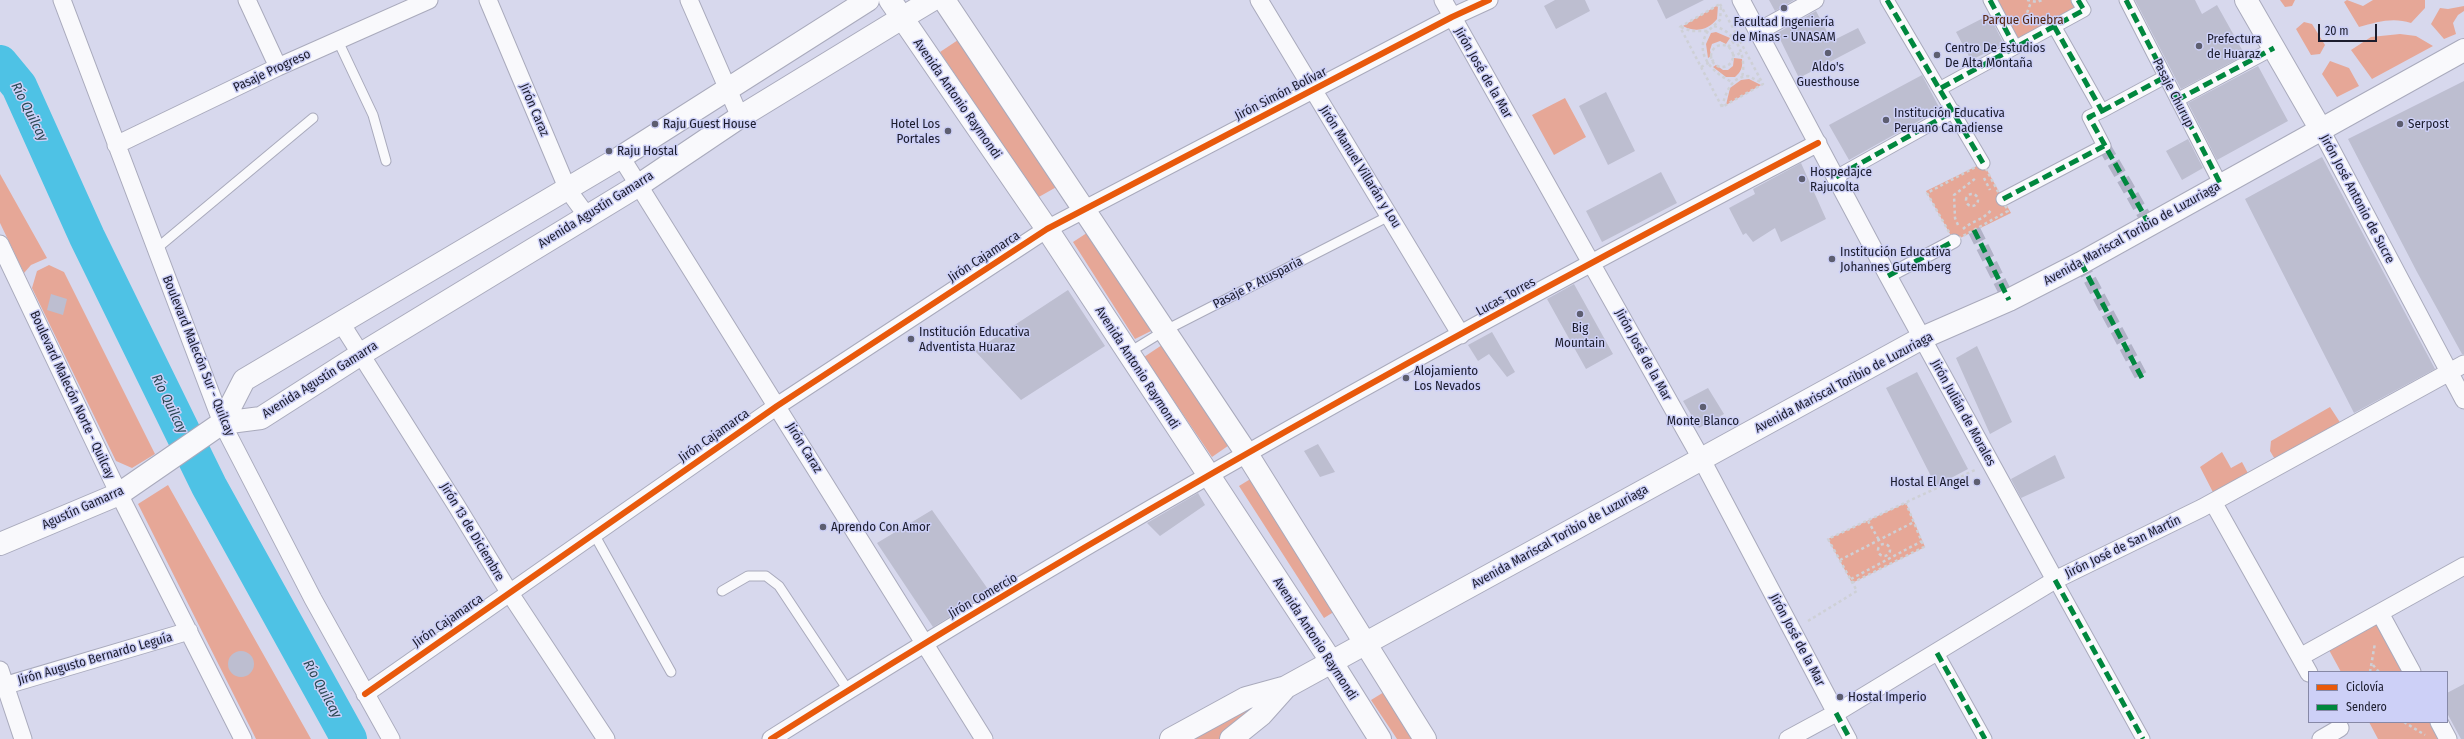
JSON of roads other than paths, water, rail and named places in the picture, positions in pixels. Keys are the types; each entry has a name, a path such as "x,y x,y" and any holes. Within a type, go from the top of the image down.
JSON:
{"main road":[{"path":"215,428 244,380 568,190 868,0"},
{"name":"Avenida Antonio Raymondi","path":"890,0 1047,229 1127,354 1331,661 1380,739"},
{"name":"Avenida Agustín Gamarra","path":"215,428 261,418 361,354 639,185 740,117 932,0"},
{"path":"944,0 1247,454 1425,739"},
{"name":"Jirón José Antonio de Sucre","path":"2246,0 2320,130"},
{"name":"Avenida Mariscal Toribio de Luzuriaga","path":"1286,687 1922,338 2009,300 2221,185 2464,50"},
{"name":"Agustín Gamarra","path":"0,544 119,494 215,428"},
{"path":"1171,739 1246,698 1286,687"},
{"path":"1230,739 1261,715 1286,687"}],"street":[{"name":"Boulevard Malecón Sur - Quilcay","path":"62,0 156,249 215,428 391,739"},
{"path":"247,0 278,67"},
{"name":"Pasaje Progreso","path":"116,144 278,67 429,0"},
{"name":"Jirón Caraz","path":"488,0 568,190 587,216"},
{"path":"689,0 729,88 740,117"},
{"name":"Jirón Manuel Villarán y Lou","path":"1259,0 1312,90 1391,215 1461,335"},
{"name":"Jirón José de la Mar","path":"1443,0 1702,460 1791,632 1836,713"},
{"name":"Jirón Simón Bolívar","path":"1084,208 1452,17 1489,0"},
{"name":"Jirón Julián de Morales","path":"1741,0 1989,462 2143,739"},
{"path":"1758,31 1816,0"},
{"path":"1887,0 1941,88 1981,165"},
{"path":"1990,0 2015,47"},
{"name":"Pasaje Churup","path":"2126,0 2221,185"},
{"path":"1941,88 2054,26 2081,5"},
{"path":"2054,26 2102,111"},
{"path":"2177,100 2274,48"},
{"path":"1997,200 2104,146 2089,117 2165,77"},
{"path":"1836,177 1954,111"},
{"name":"Jirón José Antonio de Sucre","path":"2320,130 2457,368 2464,400"},
{"name":"Lucas Torres","path":"1208,475 1591,262 1818,143"},
{"name":"Jirón Caraz","path":"621,157 926,642 984,739"},
{"name":"Jirón Cajamarca","path":"365,694 777,406 1047,229 1084,208"},
{"path":"1888,276 1954,238"},
{"name":"Boulevard Malecón Norte - Quilcay","path":"0,244 119,494 243,739"},
{"name":"Jirón 13 de Diciembre","path":"341,323 509,592 606,739"},
{"name":"Jirón José de San Martín","path":"1788,739 1836,713 1937,653 2055,580 2213,502 2457,368"},
{"name":"Jirón Comercio","path":"771,739 926,642 1208,475"},
{"path":"2213,502 2308,671"},
{"path":"2300,657 2464,566"},
{"path":"2380,613 2411,671"},
{"name":"Jirón Augusto Bernardo Leguía","path":"2,681 189,631"},
{"path":"1937,653 1985,739"},
{"path":"2,681 23,739"},
{"path":"1836,713 1850,739"},
{"path":"2440,723 2448,739"},
{"path":"2321,739 2341,730"}],"lane":[{"path":"338,41 373,115 386,161"},
{"path":"156,249 314,118"},
{"name":"Pasaje P. Atusparia","path":"1127,354 1164,331 1391,215"},
{"path":"594,534 671,672"},
{"path":"722,591 748,576 766,576 779,586 848,690"}],"waterway":[{"name":"Río Quilcay","path":"0,63 19,86 87,237 209,486 349,739"}],"tunnel":[{"path":"2104,146 2149,224"},
{"path":"1974,230 2009,300"},
{"path":"2081,263 2142,378"}],"place":[{"name":"Facultad Ingeniería de Minas - UNASAM","path":"1784,8"},
{"name":"Prefectura de Huaraz","path":"2199,46"},
{"name":"Aldo's Guesthouse","path":"1828,53"},
{"name":"Centro De Estudios De Alta Montaña","path":"1937,55"},
{"name":"Institución Educativa Peruano Canadiense","path":"1886,120"},
{"name":"Raju Guest House","path":"655,124"},
{"name":"Serpost","path":"2400,124"},
{"name":"Hotel Los Portales","path":"948,131"},
{"name":"Raju Hostal","path":"609,151"},
{"name":"Hospedajce Rajucolta","path":"1802,179"},
{"name":"Institución Educativa Johannes Gutemberg","path":"1832,259"},
{"name":"Big Mountain","path":"1580,314"},
{"name":"Institución Educativa Adventista Huaraz","path":"911,339"},
{"name":"Alojamiento Los Nevados","path":"1406,378"},
{"name":"Monte Blanco","path":"1703,407"},
{"name":"Hostal El Angel","path":"1977,482"},
{"name":"Aprendo Con Amor","path":"823,527"},
{"name":"Hostal Imperio","path":"1840,697"}],"park label":[{"name":"Parque Ginebra","path":"2023,20"}]}
